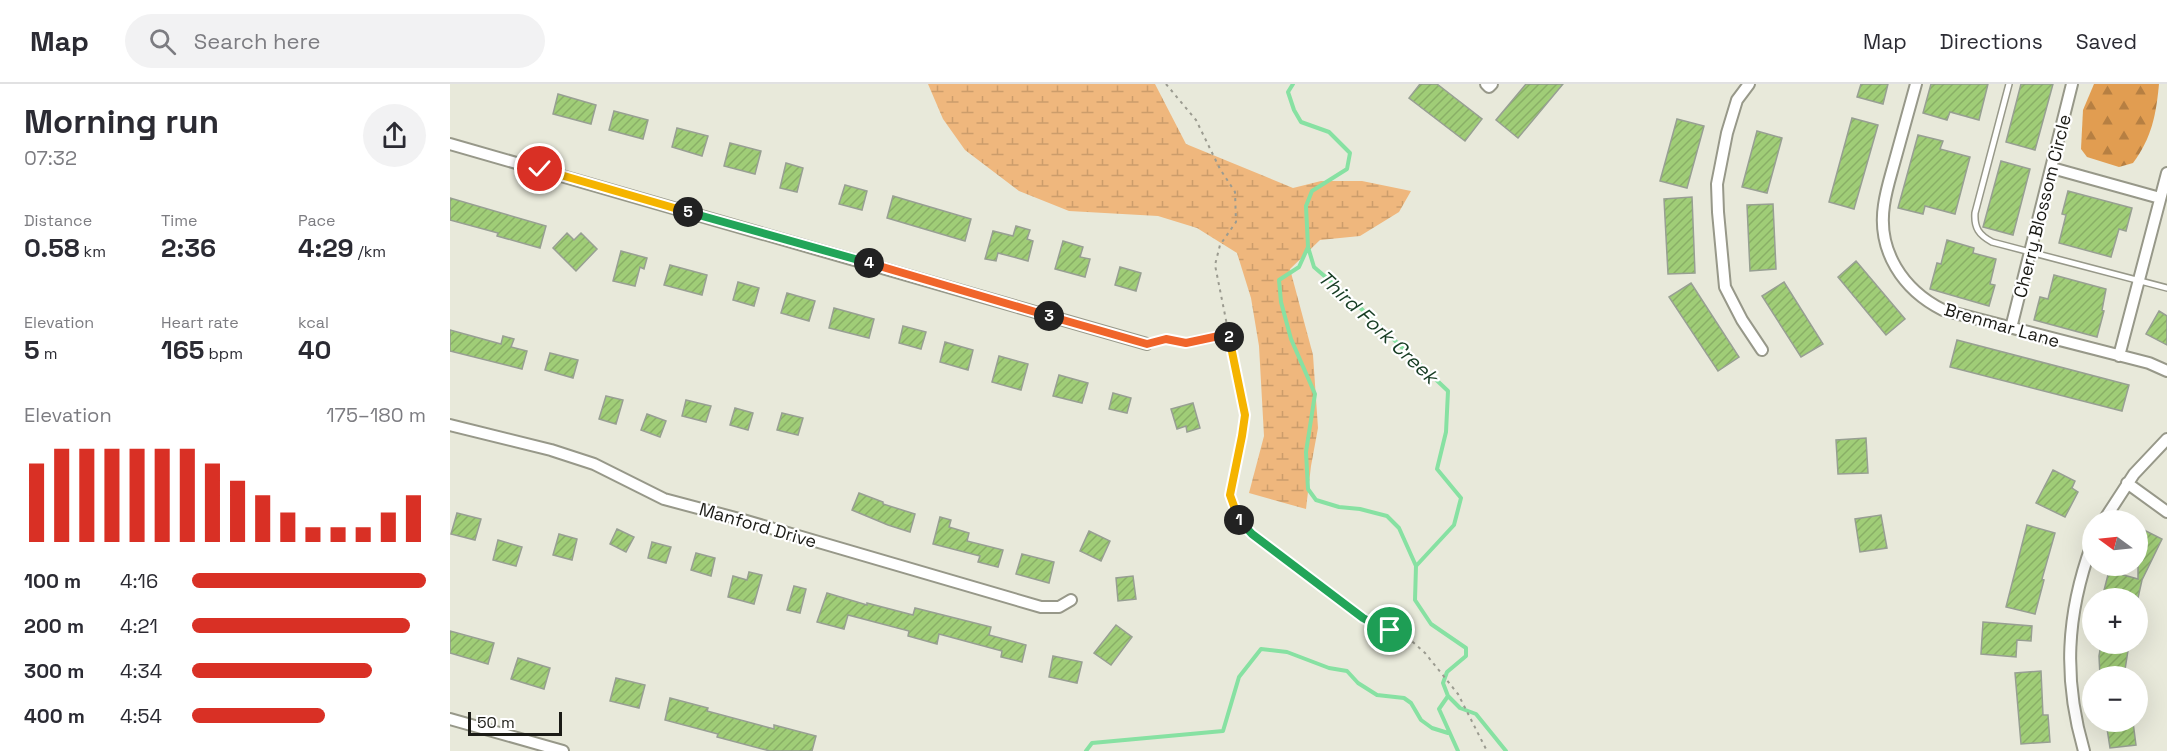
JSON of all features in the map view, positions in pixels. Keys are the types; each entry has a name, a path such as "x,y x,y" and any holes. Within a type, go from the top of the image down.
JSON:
{"street":[{"path":"1486,84 1489,87 1492,84"},
{"path":"1749,84 1737,100 1727,133 1717,184 1718,212 1725,287 1742,320 1762,350"},
{"name":"Brenmar Lane","path":"1916,84 1884,206 1883,231 1890,255 1902,278 1931,303 1956,314 2149,363 2167,371"},
{"name":"Cherry Blossom Circle","path":"2011,328 2072,84"},
{"path":"450,144 1147,344"},
{"path":"2052,168 2160,198"},
{"path":"2119,356 2167,173"},
{"name":"Manford Drive","path":"450,425 551,450 594,464 664,499 1030,604 1041,607 1059,607 1071,600"},
{"path":"2110,510 2127,483 2167,439"},
{"path":"2127,483 2167,512"},
{"path":"2082,576 2070,636 2071,693 2084,751"},
{"path":"450,719 563,751"}],"lane":[{"path":"2008,84 1975,213 1978,231 1983,237 2029,252 2167,288"}],"path":[{"path":"1166,84 1196,120 1220,169 1235,192 1236,222 1220,245 1215,265 1245,415 1230,495 1239,521 1252,534 1363,618 1406,636 1425,652 1458,694 1487,751"},
{"path":"1147,344 1166,339 1186,343 1228,334"}],"green space":[{"path":"928,84 1155,84 1186,144 1293,188 1321,181 1362,181 1411,191 1399,212 1360,236 1320,240 1290,269 1313,355 1318,428 1306,509 1249,493 1264,436 1259,346 1251,298 1237,253 1197,228 1158,216 1069,211 1019,191 965,150 943,119"},
{"path":"2094,84 2159,84 2152,125 2145,144 2133,163 2119,167 2087,157 2081,149 2083,110"}],"building":[{"path":"1420,84 1437,84 1482,119 1465,141 1409,98"},
{"path":"1526,84 1563,84 1518,138 1496,120"},
{"path":"1861,84 1888,84 1883,104 1857,97"},
{"path":"1931,84 1988,84 1979,120 1950,112 1947,120 1923,113"},
{"path":"2021,84 2053,84 2035,150 2006,142"},
{"path":"558,94 596,105 591,124 553,114"},
{"path":"614,111 648,120 643,139 609,130"},
{"path":"1852,118 1878,125 1854,209 1829,202"},
{"path":"1677,119 1704,126 1687,188 1660,181"},
{"path":"677,128 708,136 702,156 672,147"},
{"path":"1757,131 1782,138 1767,193 1742,187"},
{"path":"1918,135 1943,141 1940,149 1970,157 1955,214 1925,206 1923,214 1898,208"},
{"path":"730,143 761,151 755,174 724,166"},
{"path":"2001,161 2030,169 2013,235 1983,227"},
{"path":"786,163 803,168 797,192 780,188"},
{"path":"845,185 867,191 862,210 839,204"},
{"path":"2068,191 2132,208 2126,231 2119,229 2111,257 2059,243 2066,215 2062,214"},
{"path":"893,196 971,219 965,241 887,218"},
{"path":"1692,197 1695,273 1668,274 1664,199"},
{"path":"450,198 546,226 540,248 497,236 498,233 450,220"},
{"path":"1773,204 1776,269 1750,271 1747,205"},
{"path":"1016,226 1030,230 1027,239 1033,241 1028,261 998,253 996,261 985,259 993,231 1013,236"},
{"path":"567,233 574,240 581,233 597,249 576,271 553,248"},
{"path":"1947,240 1974,248 1973,253 1996,259 1990,284 1995,285 1989,306 1930,289 1937,263 1941,264"},
{"path":"1063,241 1083,247 1080,257 1090,259 1085,277 1055,269"},
{"path":"621,251 647,258 644,269 640,267 635,286 613,281"},
{"path":"1856,261 1905,319 1886,335 1838,277"},
{"path":"670,265 707,275 702,295 664,285"},
{"path":"1120,267 1141,273 1136,291 1115,285"},
{"path":"2054,275 2106,289 2102,310 2104,311 2097,337 2034,320 2040,297 2048,299"},
{"path":"738,282 759,288 754,306 733,300"},
{"path":"1784,282 1823,344 1801,357 1762,296"},
{"path":"1691,283 1739,357 1718,371 1669,297"},
{"path":"787,293 815,301 809,321 781,313"},
{"path":"834,308 874,319 869,338 829,328"},
{"path":"2159,311 2167,316 2167,345 2146,334"},
{"path":"903,326 926,332 921,349 899,343"},
{"path":"450,330 501,344 503,336 514,339 511,347 527,351 522,369 450,351"},
{"path":"1957,340 2129,385 2122,411 1950,367"},
{"path":"945,342 973,350 968,370 940,362"},
{"path":"550,353 578,360 573,378 545,370"},
{"path":"999,356 1028,364 1021,390 992,382"},
{"path":"1059,375 1088,383 1082,403 1053,396"},
{"path":"1113,393 1131,398 1127,413 1109,409"},
{"path":"606,396 623,400 616,424 599,419"},
{"path":"686,400 711,406 706,422 682,416"},
{"path":"1193,403 1200,428 1187,432 1186,426 1177,429 1171,409"},
{"path":"735,408 753,413 748,430 730,425"},
{"path":"782,413 803,418 798,435 777,430"},
{"path":"647,414 666,421 660,437 641,430"},
{"path":"1866,438 1868,473 1838,474 1836,440"},
{"path":"2053,470 2075,481 2072,488 2078,492 2065,517 2036,503"},
{"path":"859,493 883,502 883,504 915,514 910,532 852,510"},
{"path":"457,513 481,519 475,540 451,534"},
{"path":"1881,515 1887,548 1860,552 1855,519"},
{"path":"940,517 951,520 949,527 969,533 967,541 1003,550 998,567 978,562 980,556 933,544"},
{"path":"2027,525 2055,533 2035,614 2006,607"},
{"path":"617,529 634,537 626,552 610,544"},
{"path":"1089,531 1110,541 1101,561 1080,551"},
{"path":"2148,532 2162,539 2148,568"},
{"path":"559,534 577,539 572,560 553,555"},
{"path":"498,540 522,547 516,566 493,560"},
{"path":"652,542 671,547 666,563 648,558"},
{"path":"696,553 715,558 711,576 691,570"},
{"path":"1022,554 1054,562 1049,583 1016,574"},
{"path":"749,572 762,575 754,604 728,597 733,576 747,580"},
{"path":"1133,576 1136,599 1118,601 1116,578"},
{"path":"2108,576 2127,576 2138,579 2138,576 2144,576 2140,588 2105,588"},
{"path":"794,586 806,589 800,613 787,610"},
{"path":"827,593 913,615 915,608 991,627 989,635 1026,645 1022,662 1001,657 1002,651 939,634 937,644 908,636 909,631 848,615 844,629 817,622"},
{"path":"1983,622 2032,626 2031,641 2017,640 2016,657 1981,654"},
{"path":"1116,625 1132,637 1111,665 1094,653"},
{"path":"450,631 494,643 488,664 450,653"},
{"path":"2099,654 2127,654 2126,666 2100,666"},
{"path":"1053,656 1082,662 1077,683 1049,677"},
{"path":"518,658 550,668 544,689 511,679"},
{"path":"2041,671 2043,715 2048,715 2050,742 2021,744 2015,673"},
{"path":"616,678 645,685 639,708 610,701"},
{"path":"670,698 708,708 707,711 774,729 774,725 816,736 812,751 770,751 665,720"},
{"path":"2108,732 2134,732 2136,745 2110,748"}],"waterway":[{"name":"Third Fork Creek","path":"1293,84 1288,92 1301,122 1329,132 1350,153 1347,169 1312,191 1306,206 1308,247 1314,267 1448,391 1446,432 1437,469 1461,498 1454,525 1416,566"},
{"path":"1308,247 1299,267 1279,280 1281,302 1291,339 1315,394 1306,452 1308,489 1316,500 1387,516 1399,528 1416,566 1415,600 1431,624 1466,648 1466,656 1447,672 1443,683 1448,696 1460,708 1476,714 1506,751"},
{"path":"1086,751 1092,743 1223,731 1239,677 1261,649 1287,652 1329,668 1347,671 1358,683 1377,695 1404,698 1411,703 1421,720 1432,728 1448,733"},
{"path":"1448,696 1439,709 1458,751"}],"route":[{"path":"540,169 1147,344 1166,339 1186,343 1228,334 1245,415 1230,495 1239,521 1252,534 1363,618 1390,630"}]}
